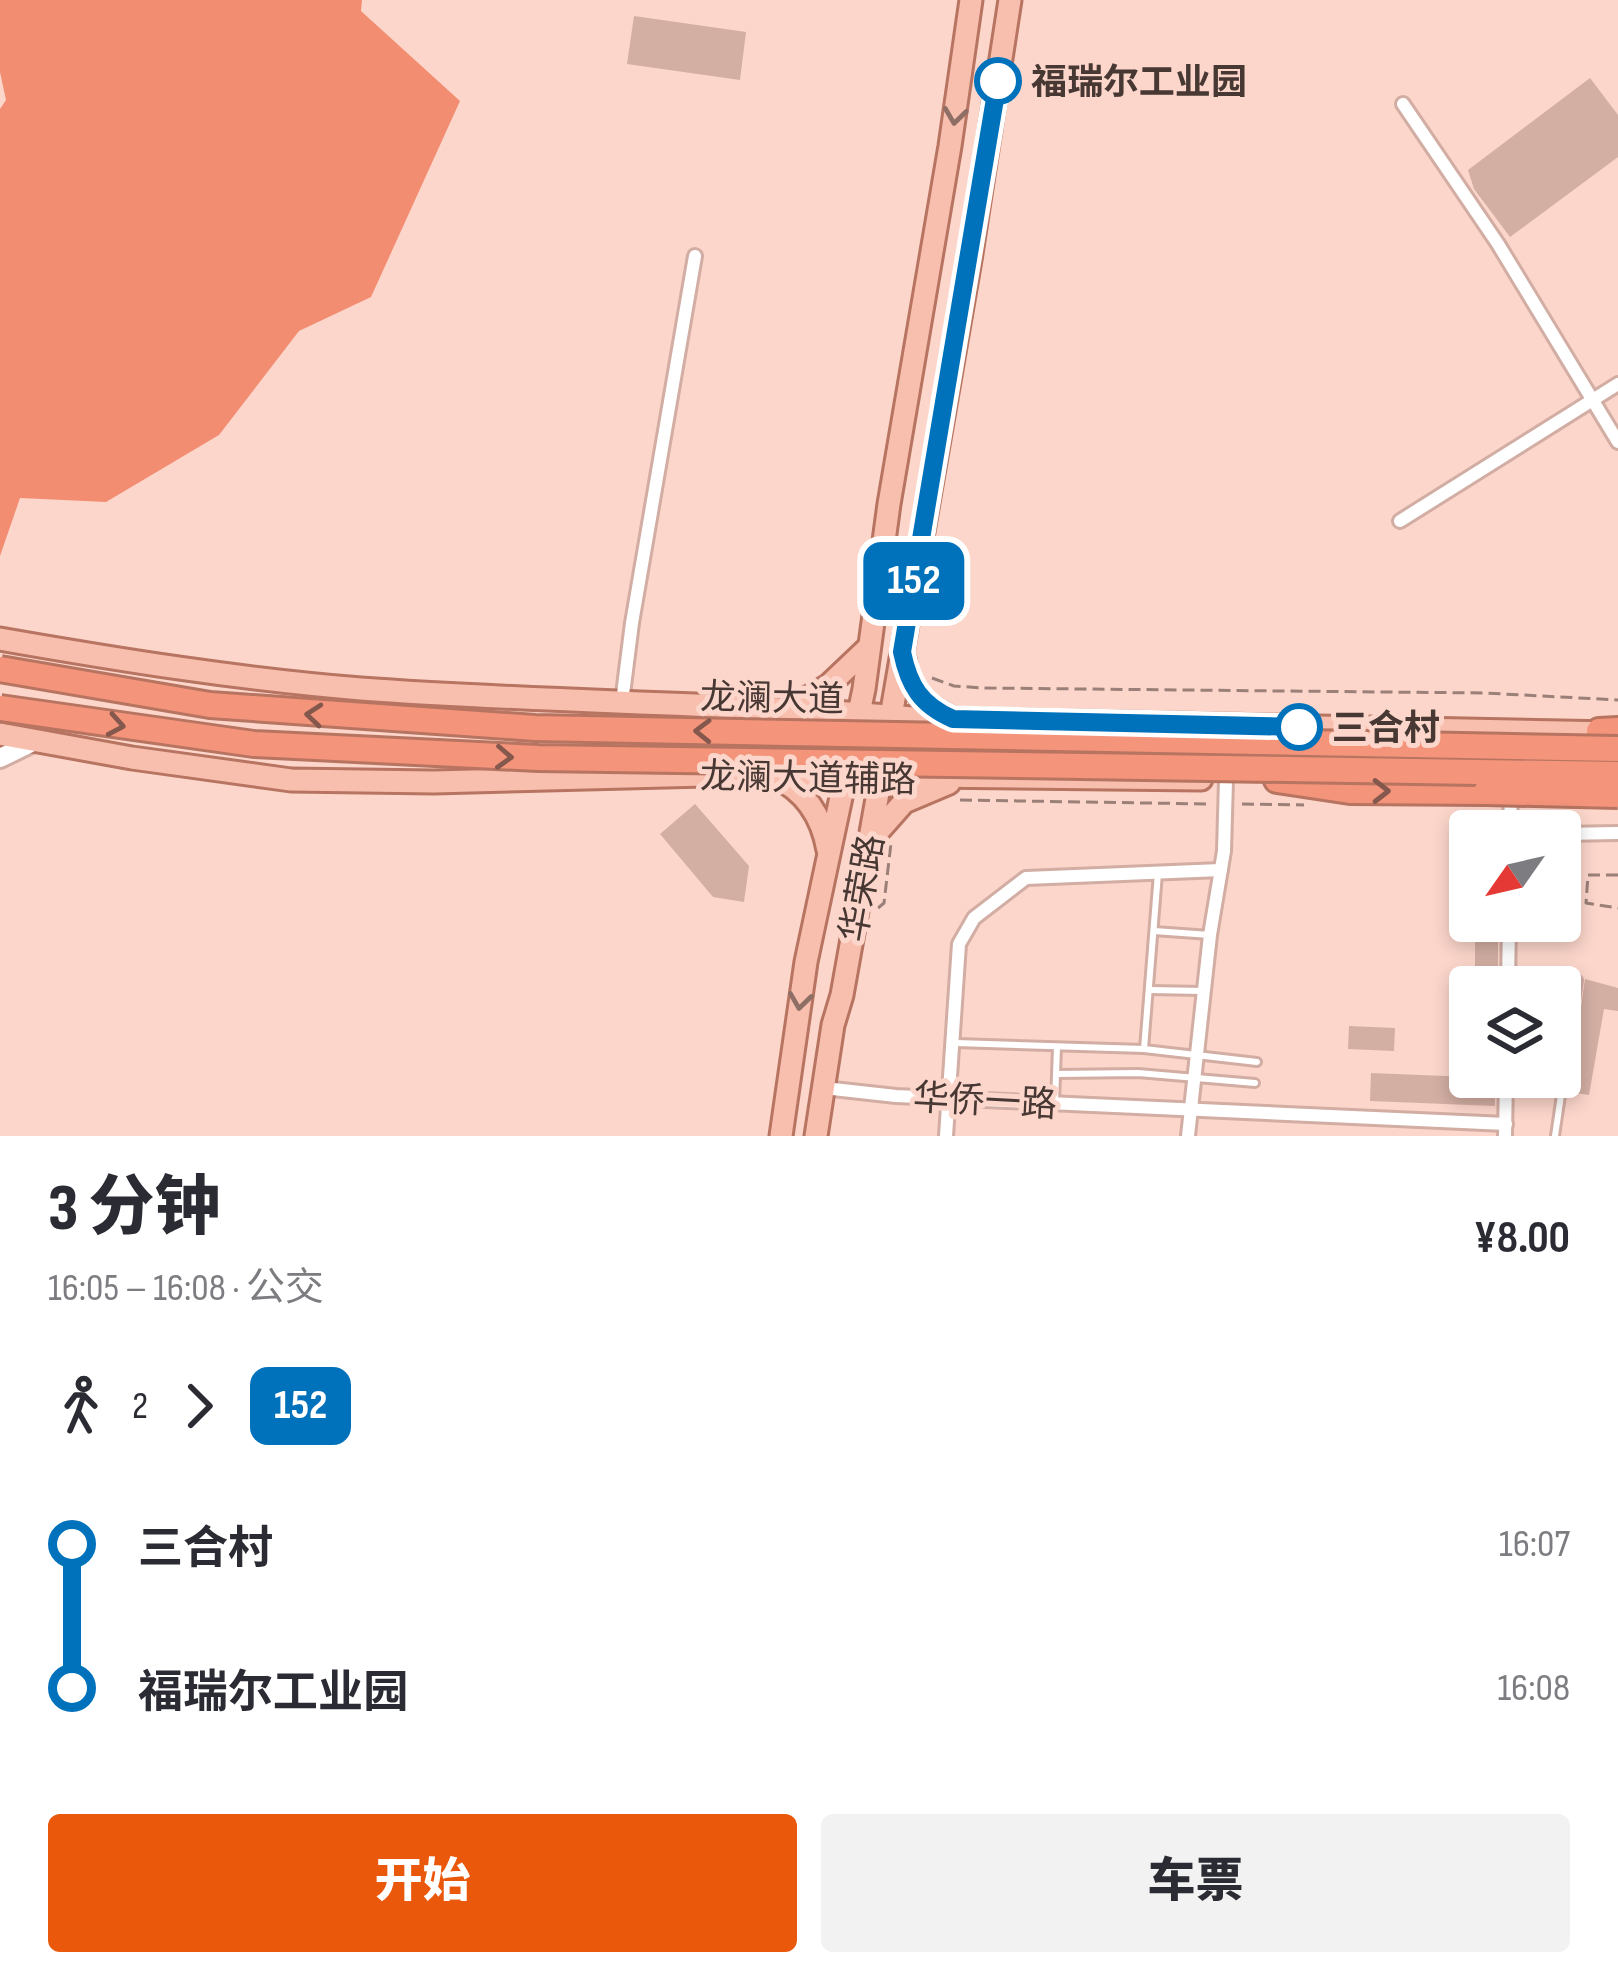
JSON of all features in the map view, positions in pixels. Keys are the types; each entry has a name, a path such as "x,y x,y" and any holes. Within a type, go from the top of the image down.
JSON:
{"highway":[{"name":"龙澜大道","path":"0,669 210,705 535,728 1618,749"},
{"name":"龙澜大道","path":"0,708 254,744 538,758 1618,772"},
{"path":"1277,780 1350,791 1618,795"}],"main road":[{"name":"华荣路","path":"781,1136 806,962 860,711 971,0"},
{"name":"华荣路","path":"816,1136 970,260 1010,0"},
{"path":"784,710 816,696 850,669 871,637"},
{"name":"龙澜大道辅路","path":"0,639 283,682 751,710 1491,732 1613,728"},
{"path":"868,847 888,816 904,802 956,786 933,760 943,726 953,719 917,695 902,652"},
{"path":"745,774 768,763 777,740 768,719 751,710"},
{"path":"1491,732 1508,766"},
{"path":"1508,766 1525,732"},
{"name":"龙澜大道辅路","path":"0,734 290,780 434,782 769,774 880,777 956,786 1277,780 1359,767 1508,766 1618,772"},
{"path":"0,758 35,741"},
{"path":"769,774 809,802 824,831 828,856"}],"street":[{"path":"1403,104 1498,244 1618,442"},
{"path":"622,702 695,256"},
{"path":"1400,520 1618,384"},
{"path":"1508,766 1509,810"},
{"path":"1188,1136 1221,869 1226,779"},
{"path":"1581,834 1618,833"},
{"path":"946,1136 959,944 965,930 1026,878 1221,869"},
{"name":"华侨一路","path":"824,1088 1505,1130"},
{"path":"1505,1130 1506,1098"}],"lane":[{"path":"1144,1049 1158,872"},
{"path":"1154,931 1210,935"},
{"path":"1149,989 1203,991"},
{"path":"955,1043 1144,1049 1257,1062"},
{"path":"1055,1102 1057,1046"},
{"path":"1056,1074 1255,1083"},
{"path":"1556,1136 1561,1098"}],"path":[{"path":"924,670 940,683 984,688 1618,700"},
{"path":"956,786 1210,804"},
{"path":"884,902 892,841"},
{"path":"1618,875 1588,875 1586,903 1618,908"}],"shaded area":[{"path":"0,0 362,0 361,11 460,101 371,297 299,331 219,435 106,502 20,498 0,556 0,109 6,100 0,72"}],"building":[{"path":"634,16 746,32 740,80 627,64"},
{"path":"1590,78 1618,115 1618,157 1510,237 1474,189 1468,170"},
{"path":"695,804 749,866 744,902 713,897 660,834"},
{"path":"1475,942 1498,942 1498,966 1475,966"},
{"path":"1585,979 1618,988 1618,1011 1604,1009 1589,1095 1581,1094"},
{"path":"1349,1026 1395,1028 1394,1051 1348,1049"},
{"path":"1371,1073 1449,1076 1449,1098 1495,1098 1495,1106 1370,1101"}],"bus line":[{"name":"152","path":"998,81 902,652 910,682 927,705 953,719 1299,727"}],"place":[{"name":"福瑞尔工业园","path":"998,81"},
{"name":"三合村","path":"1299,727"}]}
